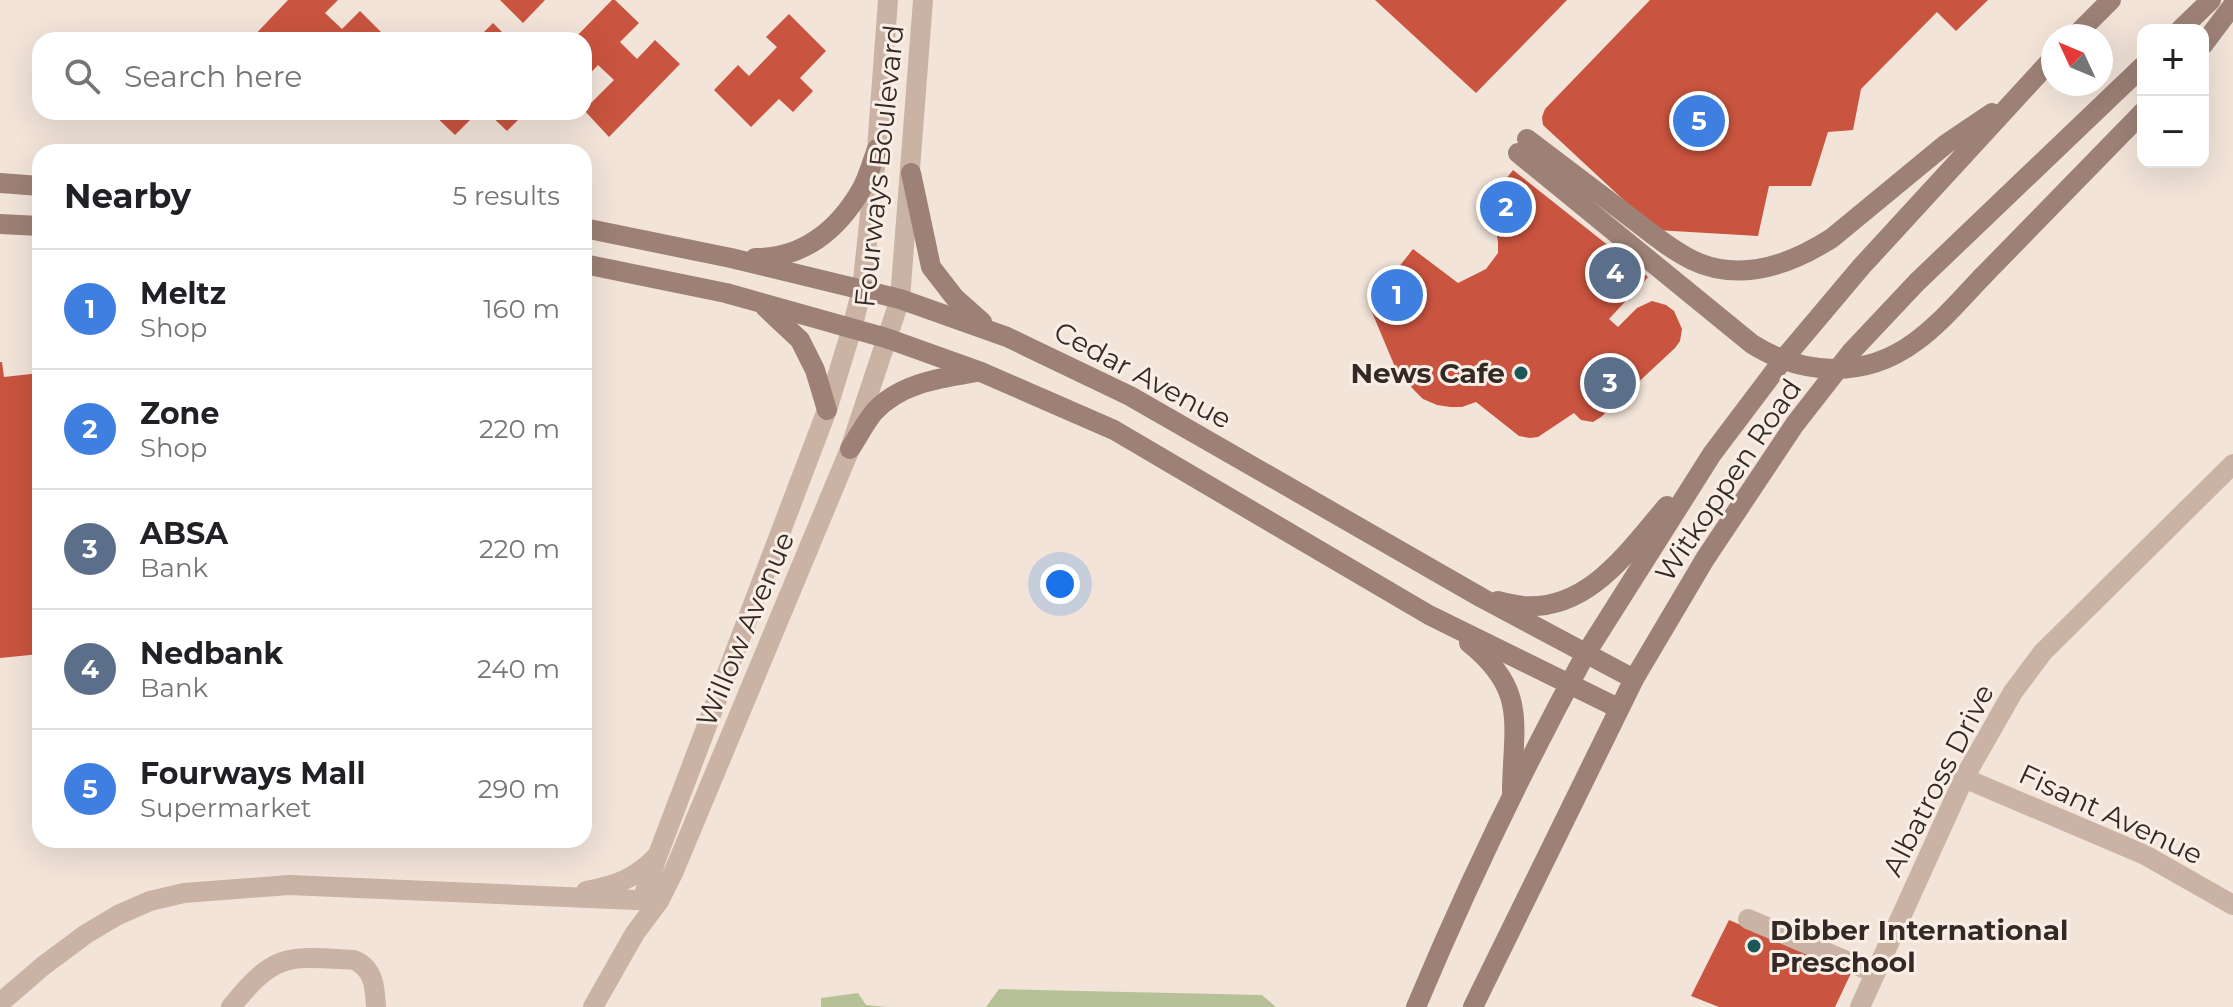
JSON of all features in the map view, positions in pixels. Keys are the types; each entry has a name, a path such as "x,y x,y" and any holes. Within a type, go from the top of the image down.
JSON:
{"main road":[{"path":"2076,24 2092,0"},
{"path":"2087,24 2111,0"},
{"path":"2186,24 2211,0"},
{"path":"2209,37 2233,5"},
{"name":"Witkoppen Road","path":"1416,1007 1569,684 1712,454 1786,356 1861,267 2041,71"},
{"name":"Witkoppen Road","path":"1473,1007 1634,679 1705,559 1795,424 1852,351 1917,282 2137,72"},
{"path":"2013,100 1973,124 1832,238 1793,260 1767,269 1736,270 1703,264 1677,251 1522,146 1752,344 1792,364 1843,370 1881,361 1915,342 2137,118"},
{"path":"731,258 782,256 799,251 815,241 833,227 862,188 877,149"},
{"path":"911,173 931,267 977,320 1007,337"},
{"path":"0,183 32,185"},
{"path":"0,224 32,226"},
{"name":"Cedar Avenue","path":"592,230 862,289 900,299 1007,337 1130,396 1482,598 1634,679"},
{"path":"592,266 726,293 886,338 981,372 1114,430 1429,615 1618,708"},
{"path":"758,302 800,340 815,370 827,410"},
{"path":"850,449 874,412 895,395 915,385 981,372"},
{"path":"1482,598 1525,606 1571,597 1588,589 1628,552 1712,454"},
{"path":"1429,615 1484,655 1505,681 1514,705 1512,799"}],"street":[{"name":"Fourways Boulevard","path":"852,328 862,289 888,0"},
{"name":"Fourways Boulevard","path":"886,338 900,299 923,0"},
{"name":"Willow Avenue","path":"650,901 657,857 772,560 827,410 852,328"},
{"name":"Willow Avenue","path":"593,1007 650,901 680,858 850,449 886,338"},
{"name":"Albatross Drive","path":"1860,1007 1964,778 2013,692 2043,652 2233,464"},
{"name":"Fisant Avenue","path":"1964,778 2145,855 2233,905"},
{"path":"555,897 611,886 642,871 657,857"},
{"path":"0,1003 86,934 150,901 184,893 289,885 650,901"},
{"path":"1748,919 1875,973"},
{"path":"231,1007 268,968 280,961 303,957 361,963 372,976 376,1007"}],"green space":[{"path":"999,989 1262,995 1276,1007 986,1007"},
{"path":"858,993 866,1005 887,1007 821,1007 821,998"}],"building":[{"path":"288,0 338,0 325,13 342,29 360,11 381,32 258,32"},
{"path":"500,0 545,0 523,23"},
{"path":"615,0 639,23 620,42 637,59 655,40 680,64 609,137 592,119 592,102 614,80 598,65 592,71 592,32 581,32"},
{"path":"1375,0 1567,0 1476,93"},
{"path":"1650,0 1988,0 1956,31 1937,12 1861,89 1853,130 1828,132 1811,186 1769,186 1758,236 1656,230 1543,125 1545,109"},
{"path":"789,14 826,51 800,78 813,91 793,112 779,99 751,127 714,90 738,65 749,76 777,47 766,37"},
{"path":"493,23 502,32 484,32"},
{"path":"439,120 470,120 455,135"},
{"path":"495,120 518,120 507,131"},
{"path":"1513,170 1648,277 1609,319 1618,327 1637,308 1652,301 1674,311 1682,329 1675,348 1601,417 1593,422 1581,420 1574,413 1538,437 1530,438 1519,436 1476,402 1450,407 1423,399 1395,367 1369,305 1413,249 1458,283 1486,269 1498,253 1498,242 1495,223 1484,207"},
{"path":"2,362 4,377 32,374 32,655 0,658"},
{"name":"Dibber International Preschool","path":"1729,920 1852,971 1835,1007 1719,1007 1691,996"}],"place":[{"name":"Fourways Mall","path":"1699,121"},
{"name":"Zone","path":"1506,207"},
{"name":"Nedbank","path":"1615,273"},
{"name":"Meltz","path":"1397,295"},
{"name":"News Cafe","path":"1521,373"},
{"name":"ABSA","path":"1610,383"},
{"name":"Dibber International Preschool","path":"1754,946"}]}
